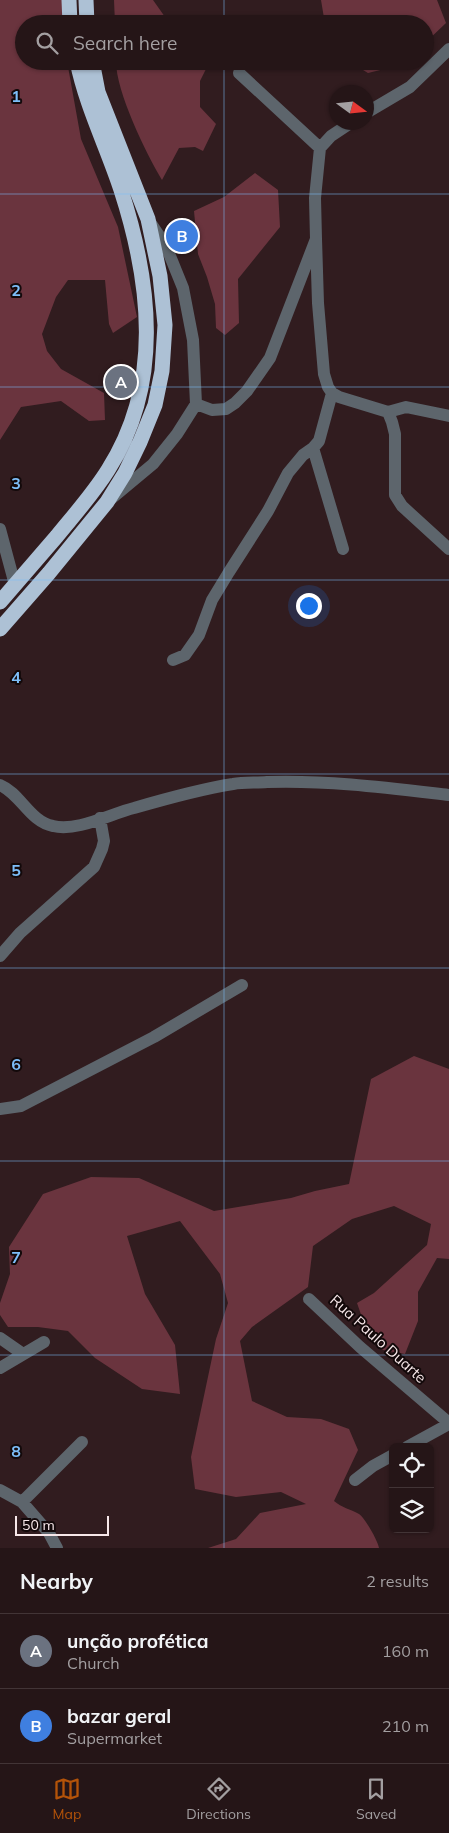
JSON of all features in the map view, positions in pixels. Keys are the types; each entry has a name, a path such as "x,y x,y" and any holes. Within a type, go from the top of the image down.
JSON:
{"highway":[{"path":"69,0 70,15"},
{"path":"86,0 87,15"},
{"path":"0,602 80,508 108,470 125,439 139,402 146,366 147,323 137,246 121,190 88,101 79,70"},
{"path":"0,629 107,502 125,473 140,442 155,405 162,371 165,326 160,276 148,219 98,92 94,70"}],"street":[{"path":"434,64 449,49"},
{"path":"374,108 410,87 427,70"},
{"path":"240,73 320,148"},
{"path":"340,130 331,136 320,148 316,198 318,303 324,374 328,387 332,393 339,397 388,412 406,407 449,416"},
{"path":"107,502 153,464 177,434 196,404 193,340 183,288 166,246 148,219"},
{"path":"196,404 212,410 226,409 235,404 247,391 270,358 316,239"},
{"path":"173,660 185,655 199,636 212,600 268,511 288,474 303,455 319,441 332,393"},
{"path":"388,412 395,434 395,495 402,506 449,550"},
{"path":"313,448 343,549"},
{"path":"0,529 15,585"},
{"path":"0,785 6,787 41,820 52,826 66,828 133,808 234,784 294,781 449,795"},
{"path":"0,956 20,933 94,867 104,841 100,818"},
{"path":"0,1109 21,1106 154,1037 242,985"},
{"name":"Rua Paulo Duarte","path":"309,1299 360,1347 449,1424"},
{"path":"0,1338 23,1354"},
{"path":"0,1368 44,1342"},
{"path":"415,1443 449,1424"},
{"path":"22,1502 82,1442"},
{"path":"355,1480 373,1466 389,1457"},
{"path":"0,1490 22,1502 49,1534 57,1548"}],"shaded area":[{"path":"0,0 64,0 65,15 15,15 15,70 69,70 81,139 118,227 137,317 113,333 109,324 105,280 68,280 56,297 42,334 47,351 61,369 104,393 105,420 89,421 61,401 21,407 0,440"},
{"path":"114,0 153,0 164,15 115,15"},
{"path":"321,0 437,0 446,23 434,34 434,15 324,15"},
{"path":"117,70 206,70 200,81 200,107 216,124 203,151 195,147 179,148 162,180 140,139 126,105"},
{"path":"363,70 380,70 368,73"},
{"path":"255,173 278,190 280,227 238,279 239,323 225,335 216,328 215,304 198,254 194,211 224,197"},
{"path":"414,1056 449,1069 449,1259 437,1258 418,1292 418,1321 405,1354 383,1350 366,1329 357,1303 374,1293 427,1245 431,1224 394,1206 352,1219 313,1246 308,1287 252,1327 240,1341 252,1401 287,1417 321,1419 349,1429 358,1450 334,1501 362,1516 379,1548 208,1548 236,1539 260,1513 306,1504 281,1492 236,1497 195,1489 191,1457 216,1339 228,1303 220,1274 180,1221 127,1236 145,1294 175,1345 180,1394 142,1389 95,1358 68,1331 38,1327 8,1327 0,1315 0,1303 10,1274 9,1247 43,1194 91,1177 139,1178 214,1211 291,1198 349,1184 371,1079"}],"place":[{"name":"bazar geral","path":"182,236"},
{"name":"unção profética","path":"121,382"}]}
